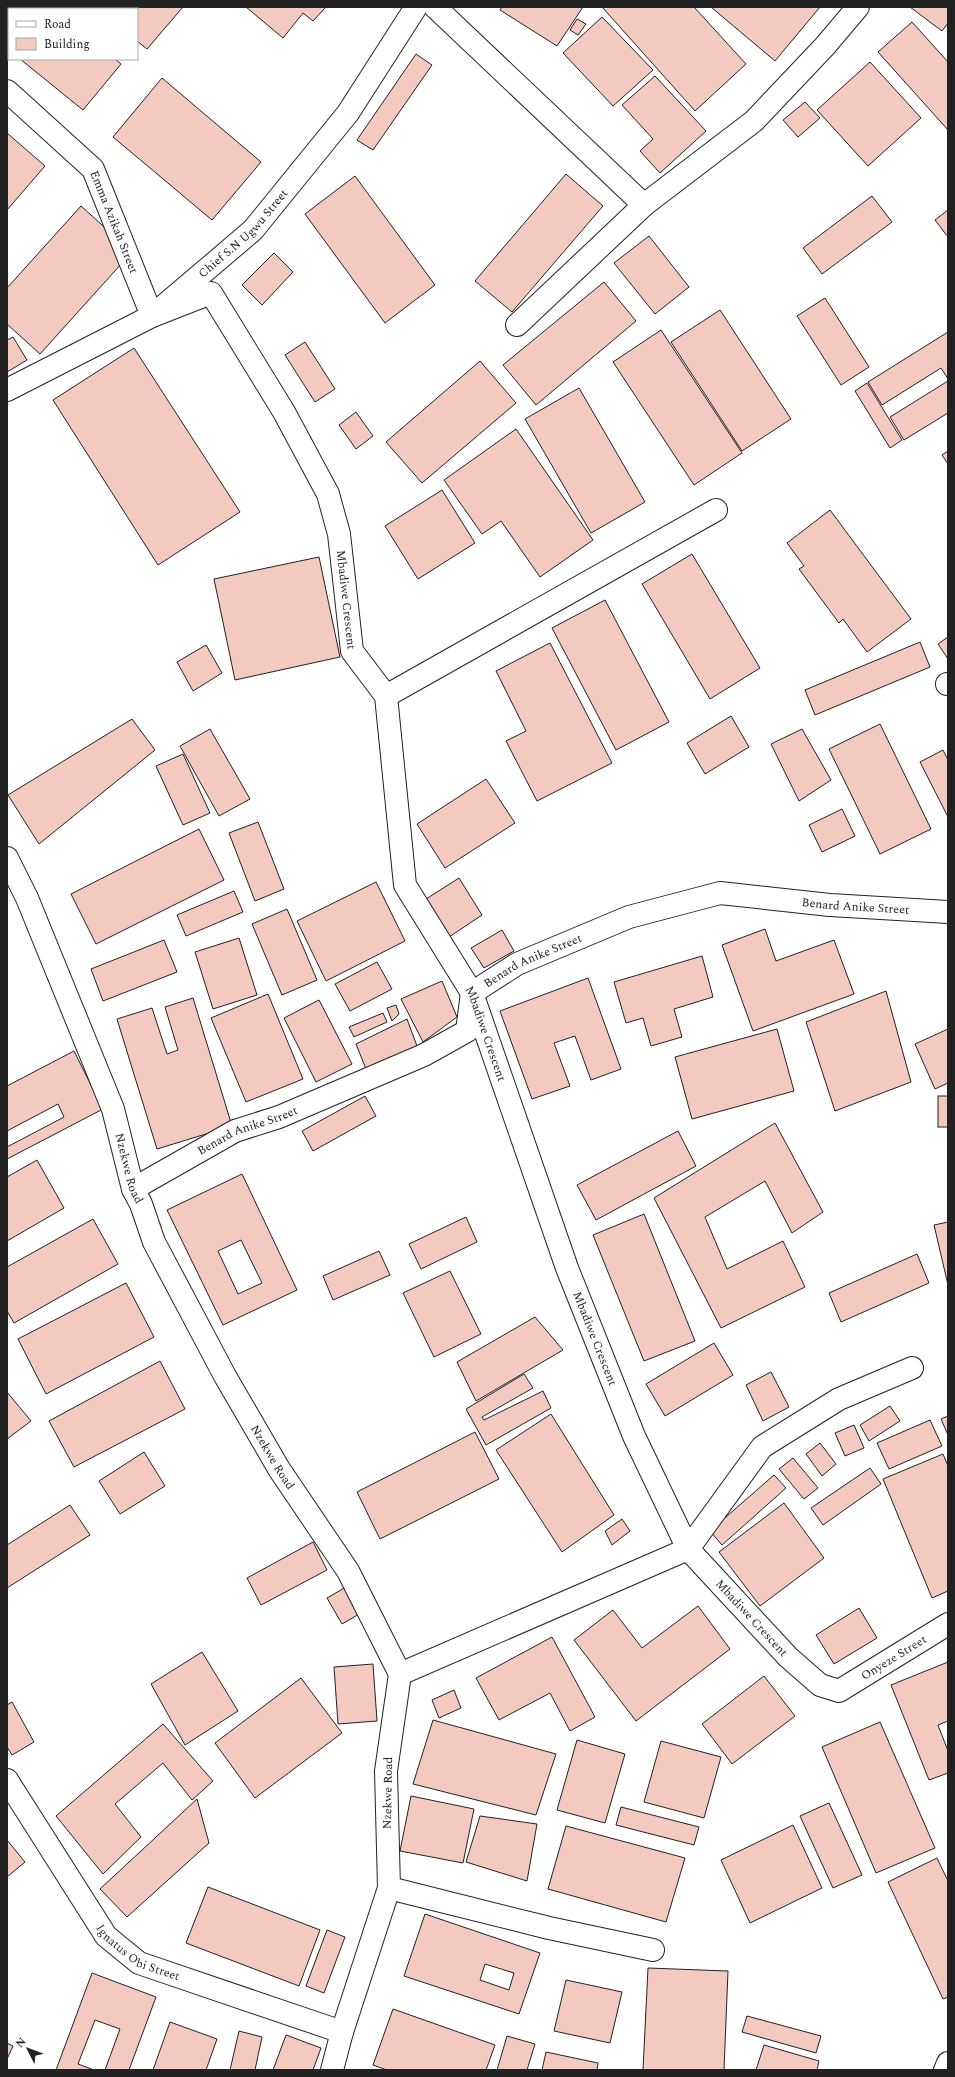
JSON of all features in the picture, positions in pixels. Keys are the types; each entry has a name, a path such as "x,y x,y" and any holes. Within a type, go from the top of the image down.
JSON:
{"street":[{"name":"Chief S.N Ugwu Street","path":"7,390 152,316 253,230 348,113 416,7"},
{"path":"434,7 644,205"},
{"path":"517,325 644,205 754,121 825,46 858,7"},
{"name":"Emma Azikah Street","path":"7,91 93,169 152,316"},
{"name":"Mbadiwe Crescent","path":"152,316 211,294 284,412 328,494 339,534 352,651 386,696 405,885 472,994 567,1268 634,1436 688,1549 788,1657 820,1685 839,1691"},
{"path":"386,696 716,510"},
{"name":"Nzekwe Road","path":"7,858 27,898 113,1110 133,1189 141,1204 154,1242 225,1376 279,1469 348,1571 400,1674 386,1770 389,1888 342,2032 332,2070"},
{"name":"Benard Anike Street","path":"133,1189 235,1131 279,1117 424,1055 467,1031 472,994 517,964 629,917 720,893 830,905 948,912"},
{"path":"400,1674 688,1549 762,1446 839,1399 912,1368"},
{"name":"Onyeze Street","path":"839,1691 948,1624"},
{"name":"Ignatus Obi Street","path":"7,1780 106,1936 139,1963 342,2032"},
{"path":"389,1888 549,1928 653,1950"},
{"path":"945,2070 948,2063"}],"building":[{"path":"7,7 54,8 8,8 7,49"},
{"path":"97,7 183,7 147,49 138,42 138,8"},
{"path":"246,7 326,7 313,21 303,13 283,38"},
{"path":"502,7 583,7 557,46 500,10"},
{"path":"602,7 694,7 746,64 695,111"},
{"path":"711,7 820,7 775,61"},
{"path":"910,7 948,7 948,23 942,31"},
{"path":"602,17 653,70 613,106 563,53"},
{"path":"577,19 586,24 578,35 570,30"},
{"path":"912,22 948,62 948,130 878,52"},
{"path":"416,54 432,65 373,150 357,140"},
{"path":"21,60 116,60 121,64 83,110"},
{"path":"870,62 921,118 868,166 817,110"},
{"path":"655,76 706,131 660,173 640,151 653,139 622,105"},
{"path":"162,78 261,162 212,220 113,137"},
{"path":"805,102 820,118 798,137 783,120"},
{"path":"7,133 45,166 7,210"},
{"path":"566,174 603,206 512,312 475,281"},
{"path":"355,176 435,285 385,323 305,214"},
{"path":"872,196 892,222 822,274 803,248"},
{"path":"81,206 132,252 40,354 7,324 7,288"},
{"path":"948,210 948,237 935,220"},
{"path":"649,236 689,287 655,314 614,263"},
{"path":"274,253 293,272 262,305 242,285"},
{"path":"604,282 636,321 536,405 503,365"},
{"path":"825,298 869,367 841,385 797,316"},
{"path":"720,310 791,419 742,451 671,342"},
{"path":"661,330 742,453 694,485 613,362"},
{"path":"948,332 948,379 941,368 882,405 868,382"},
{"path":"13,337 27,360 7,372 7,340"},
{"path":"305,342 335,389 315,402 285,355"},
{"path":"134,348 240,512 158,565 53,400"},
{"path":"480,361 516,403 422,483 386,442"},
{"path":"948,381 948,413 904,440 890,417"},
{"path":"867,383 902,440 890,448 855,391"},
{"path":"579,388 645,502 591,533 525,419"},
{"path":"356,412 373,436 356,449 339,425"},
{"path":"516,429 593,540 540,577 501,521 482,534 444,480"},
{"path":"948,451 948,464 942,455"},
{"path":"442,490 475,543 418,579 385,526"},
{"path":"830,510 911,619 867,652 843,619 839,623 799,569 804,566 787,543"},
{"path":"692,554 760,668 710,699 642,584"},
{"path":"319,557 340,657 235,680 214,579"},
{"path":"605,600 669,722 616,750 552,628"},
{"path":"948,637 948,659 938,644"},
{"path":"920,642 930,667 815,715 805,690"},
{"path":"550,643 612,763 537,801 506,741 526,731 496,671"},
{"path":"206,645 222,673 193,691 177,662"},
{"path":"731,716 749,747 705,774 687,743"},
{"path":"132,719 155,750 39,844 8,795"},
{"path":"880,724 931,829 880,854 829,749"},
{"path":"210,729 250,799 219,816 180,746"},
{"path":"802,729 831,780 799,801 771,744"},
{"path":"943,750 948,760 948,817 920,762"},
{"path":"183,754 210,813 183,825 156,766"},
{"path":"486,779 515,823 445,868 417,824"},
{"path":"842,809 855,836 822,852 809,825"},
{"path":"258,822 284,889 255,901 229,833"},
{"path":"199,829 224,880 96,944 71,894"},
{"path":"459,878 482,915 449,937 426,899"},
{"path":"376,882 405,941 326,981 297,921"},
{"path":"234,891 243,912 186,936 177,915"},
{"path":"287,909 317,980 282,995 252,924"},
{"path":"765,929 776,961 834,940 854,994 753,1031 722,945"},
{"path":"502,930 514,951 484,968 471,948"},
{"path":"239,938 257,995 213,1009 195,952"},
{"path":"164,940 177,972 103,1001 91,969"},
{"path":"702,956 713,997 674,1009 682,1037 651,1046 643,1018 626,1023 614,982"},
{"path":"377,962 392,989 350,1011 335,984"},
{"path":"588,978 621,1069 591,1080 575,1036 554,1043 570,1086 532,1099 500,1011"},
{"path":"442,981 457,1017 423,1042 401,999"},
{"path":"886,991 911,1082 835,1111 806,1022"},
{"path":"268,994 303,1079 246,1102 211,1018"},
{"path":"193,998 232,1126 157,1149 117,1019 152,1008 167,1054 178,1050 165,1007"},
{"path":"319,1000 352,1064 316,1082 284,1018"},
{"path":"396,1005 399,1014 392,1021 387,1008"},
{"path":"383,1013 387,1022 354,1037 349,1027"},
{"path":"407,1019 417,1046 366,1069 356,1044"},
{"path":"777,1029 794,1091 692,1119 675,1057"},
{"path":"948,1029 948,1083 935,1089 915,1044"},
{"path":"74,1051 103,1109 7,1159 7,1147 64,1117 58,1104 7,1131 7,1086"},
{"path":"365,1096 376,1116 313,1151 302,1131"},
{"path":"938,1096 948,1096 948,1127 938,1127"},
{"path":"775,1123 823,1212 792,1233 765,1181 705,1217 727,1269 783,1241 805,1287 721,1328 654,1198"},
{"path":"678,1131 696,1166 596,1220 577,1185"},
{"path":"37,1160 64,1208 7,1241 7,1177"},
{"path":"242,1174 297,1290 223,1325 167,1210","holes":["241,1240 262,1283 238,1294 218,1251"]},
{"path":"644,1214 695,1341 644,1361 593,1235"},
{"path":"466,1217 477,1242 421,1269 409,1244"},
{"path":"93,1219 118,1264 14,1323 7,1311 7,1267"},
{"path":"948,1222 948,1285 934,1225"},
{"path":"379,1251 390,1275 333,1300 323,1276"},
{"path":"917,1254 929,1283 841,1322 829,1293"},
{"path":"450,1271 481,1334 434,1357 403,1293"},
{"path":"126,1283 154,1337 46,1394 18,1339"},
{"path":"535,1317 563,1350 476,1401 457,1362"},
{"path":"714,1343 733,1375 665,1416 646,1384"},
{"path":"160,1361 185,1409 74,1467 49,1421"},
{"path":"771,1372 789,1407 763,1421 746,1385"},
{"path":"524,1374 533,1388 482,1417 484,1420 543,1391 551,1408 486,1445 466,1409"},
{"path":"7,1392 31,1421 7,1439"},
{"path":"890,1406 900,1421 869,1441 860,1425"},
{"path":"551,1414 614,1515 562,1552 496,1450"},
{"path":"948,1416 948,1435 941,1419"},
{"path":"930,1420 942,1446 889,1469 877,1443"},
{"path":"854,1425 864,1448 845,1456 835,1433"},
{"path":"475,1432 499,1479 380,1539 357,1492"},
{"path":"820,1443 836,1464 822,1476 806,1454"},
{"path":"144,1452 165,1486 120,1514 99,1481"},
{"path":"943,1454 948,1466 948,1591 932,1598 883,1479"},
{"path":"793,1458 818,1488 804,1499 779,1469"},
{"path":"870,1468 881,1484 823,1525 811,1508"},
{"path":"774,1475 786,1488 722,1545 710,1531"},
{"path":"784,1503 824,1558 760,1606 719,1552"},
{"path":"70,1505 90,1535 7,1588 7,1545"},
{"path":"622,1519 630,1531 612,1545 605,1531"},
{"path":"313,1542 327,1570 261,1605 247,1578"},
{"path":"346,1587 361,1613 342,1624 327,1598"},
{"path":"698,1606 730,1649 636,1721 574,1640 613,1610 642,1648"},
{"path":"859,1608 877,1638 834,1664 816,1635"},
{"path":"552,1637 595,1717 570,1731 550,1693 499,1720 476,1678"},
{"path":"202,1652 238,1711 185,1745 151,1684"},
{"path":"948,1662 948,1721 938,1725 948,1751 948,1773 929,1780 891,1685"},
{"path":"373,1664 377,1721 338,1724 334,1667"},
{"path":"764,1676 795,1716 732,1764 702,1724"},
{"path":"301,1678 342,1733 255,1798 215,1743"},
{"path":"454,1690 461,1708 439,1718 432,1700"},
{"path":"12,1702 34,1742 12,1755 7,1747 7,1705"},
{"path":"433,1720 556,1754 536,1815 413,1784"},
{"path":"880,1722 935,1848 876,1873 822,1747"},
{"path":"163,1724 213,1781 192,1800 163,1763 115,1804 141,1837 103,1874 56,1816"},
{"path":"577,1740 625,1754 605,1823 557,1810"},
{"path":"661,1741 721,1757 704,1818 644,1802"},
{"path":"411,1796 474,1809 463,1863 400,1851"},
{"path":"197,1799 209,1843 127,1917 100,1889"},
{"path":"829,1803 862,1875 833,1888 800,1816"},
{"path":"621,1807 699,1827 694,1845 616,1825"},
{"path":"480,1816 537,1824 527,1881 466,1862"},
{"path":"793,1825 822,1888 750,1923 721,1860"},
{"path":"566,1826 685,1858 666,1922 548,1889"},
{"path":"7,1840 25,1862 7,1877"},
{"path":"937,1858 948,1881 948,1997 943,1999 888,1882"},
{"path":"208,1887 320,1930 299,1986 186,1943"},
{"path":"425,1914 540,1953 519,2014 404,1976","holes":["485,1964 514,1973 509,1990 480,1980"]},
{"path":"327,1930 345,1937 324,1993 306,1986"},
{"path":"648,1968 728,1971 724,2070 643,2070"},
{"path":"92,1973 156,1997 129,2070 105,2070 120,2029 95,2020 78,2064 94,2070 56,2070"},
{"path":"566,1980 622,1992 610,2043 554,2031"},
{"path":"393,2009 495,2045 486,2070 387,2070 373,2065"},
{"path":"747,2016 821,2036 816,2053 742,2032"},
{"path":"170,2022 217,2039 206,2070 153,2070"},
{"path":"239,2031 262,2037 255,2070 230,2070"},
{"path":"286,2035 321,2048 313,2070 273,2070"},
{"path":"507,2036 535,2044 527,2070 497,2070"},
{"path":"7,2043 13,2046 7,2059"},
{"path":"764,2045 819,2061 817,2070 756,2070"},
{"path":"546,2052 598,2063 597,2070 542,2070"}]}
